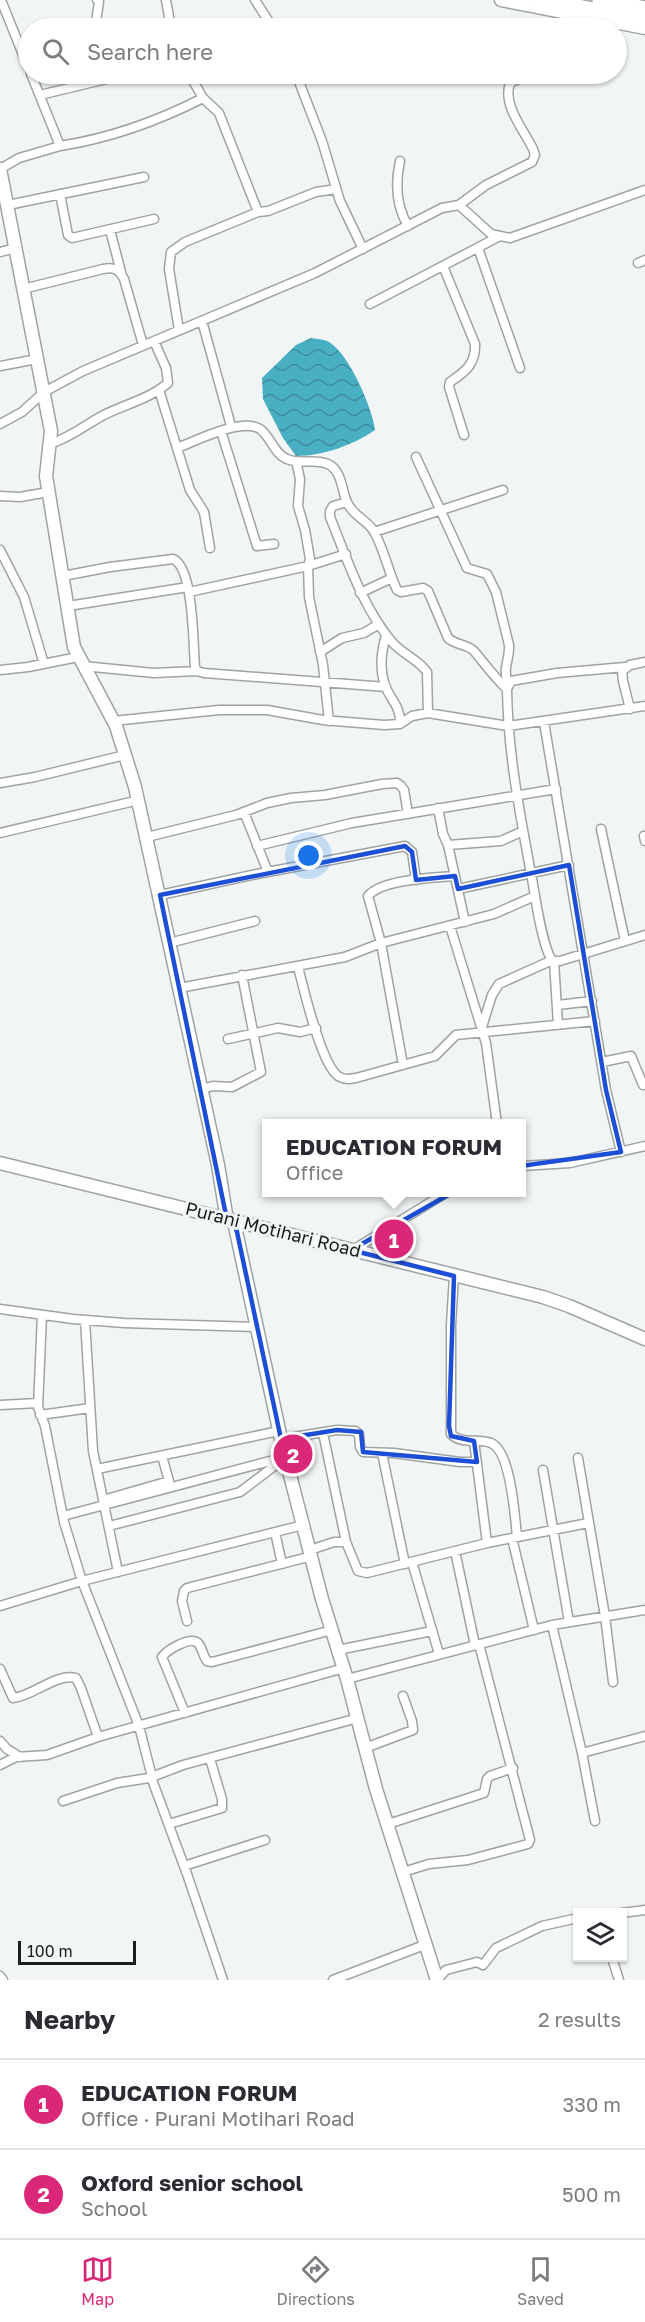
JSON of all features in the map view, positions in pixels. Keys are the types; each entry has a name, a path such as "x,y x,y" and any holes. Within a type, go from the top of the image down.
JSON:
{"highway":[{"path":"541,0 645,20"},
{"path":"600,0 645,9"}],"street":[{"path":"1,0 18,42"},
{"path":"97,0 99,7 97,18"},
{"path":"166,0 169,18"},
{"path":"255,0 267,18"},
{"path":"501,0 594,18"},
{"path":"627,24 645,28"},
{"path":"35,84 60,146"},
{"path":"40,95 88,84"},
{"path":"195,84 203,98 219,113 258,212"},
{"path":"300,84 322,141 336,189 363,249"},
{"path":"0,424 22,412 44,392 83,371 315,273 434,211 459,205 486,185 531,162 535,155 533,149 507,96 510,84"},
{"path":"203,98 170,114 125,131 20,158 0,169 51,431 46,463 48,492 74,647 113,721 139,800 230,1221 285,1457 365,1748 437,1980"},
{"path":"400,161 397,180 398,203 408,226"},
{"path":"8,205 144,177"},
{"path":"179,330 170,269 171,252 185,242 258,212 268,211 316,192 336,189"},
{"path":"459,205 484,229 498,237 510,238 645,190"},
{"path":"60,194 68,235 72,238 154,219"},
{"path":"110,230 143,345"},
{"path":"370,304 498,237"},
{"path":"0,252 16,248"},
{"path":"478,248 520,368"},
{"path":"443,266 476,344 468,370 450,382 449,387 464,435"},
{"path":"23,289 103,269 116,269 121,272"},
{"path":"202,321 231,426"},
{"path":"50,444 66,439 101,417 159,390 168,383 168,376 154,341"},
{"path":"0,366 37,360"},
{"path":"159,390 190,490 204,512 210,548"},
{"path":"177,448 231,426 254,426 260,429 282,456 296,461 320,462 332,467 341,481 347,502 374,532 397,590 401,592 423,588 428,591 448,638 453,643 468,646 492,675 508,686"},
{"path":"221,431 257,546 274,544"},
{"path":"416,457 466,568 487,574 493,584 509,645 510,654 505,667 508,686 508,726 516,795 535,896 553,960 558,1025"},
{"path":"296,461 300,480 298,506 309,544 309,597 326,684 329,721"},
{"path":"374,532 503,490"},
{"path":"0,496 20,497 48,492"},
{"path":"347,502 338,503 330,511 330,517 360,593 379,624 400,652 423,666 427,672 428,713"},
{"path":"0,550 24,597 44,664"},
{"path":"68,606 188,589 308,566 346,554"},
{"path":"63,576 110,567 173,559 178,561 188,589 197,671"},
{"path":"360,593 392,578"},
{"path":"320,652 342,638 364,633 379,624"},
{"path":"386,635 381,668 386,687 399,710 400,724"},
{"path":"0,670 81,662 154,673 197,671 326,684 386,687"},
{"path":"508,686 515,679 645,663"},
{"path":"625,667 622,675 630,709"},
{"path":"113,721 219,710 267,710 329,721 384,725 400,724 412,716 428,713 508,726 645,706"},
{"path":"544,722 612,1120 621,1152"},
{"path":"0,783 125,755"},
{"path":"147,837 244,812 267,803 390,783 397,783 404,790 408,814"},
{"path":"258,846 352,823 556,789"},
{"path":"0,833 139,800"},
{"path":"438,808 465,922"},
{"path":"244,812 268,872"},
{"path":"601,829 624,941"},
{"path":"448,845 501,841 523,831"},
{"path":"160,895 405,846 412,852 416,880"},
{"path":"458,889 569,865"},
{"path":"403,1065 381,943 368,896 371,892 381,888 416,880 455,876"},
{"path":"179,988 242,975 298,967 354,954 381,943 495,914 535,896"},
{"path":"170,943 255,921"},
{"path":"450,926 483,1031 496,1119"},
{"path":"483,1031 492,995 499,984 553,960 585,954 645,935"},
{"path":"298,967 328,1062 340,1078 356,1078 435,1056 456,1035 595,1021"},
{"path":"202,1089 207,1087 232,1088 261,1072 242,975"},
{"path":"558,1005 592,1001"},
{"path":"228,1039 278,1028 300,1032 316,1028"},
{"path":"602,1062 631,1056 643,1085"},
{"path":"526,1167 570,1162 645,1146"},
{"name":"Purani Motihari Road","path":"0,1162 563,1304 645,1339"},
{"path":"353,1250 439,1197"},
{"path":"454,1276 450,1325 450,1434 460,1440 493,1444 509,1471 515,1537 534,1630"},
{"path":"0,1309 145,1325 256,1327"},
{"path":"42,1315 38,1403 45,1426 63,1516 82,1581 139,1726 151,1773 223,1980"},
{"path":"85,1320 91,1439 118,1572"},
{"path":"0,1405 38,1403"},
{"path":"40,1415 90,1408"},
{"path":"97,1469 280,1435 338,1430 355,1431 359,1434 360,1447 363,1452 460,1462 477,1461"},
{"path":"323,1432 346,1542 358,1571 367,1573 487,1543 588,1523"},
{"path":"474,1441 487,1543"},
{"path":"382,1453 408,1563 439,1654"},
{"path":"63,1516 169,1481 162,1456"},
{"path":"104,1503 285,1457"},
{"path":"109,1526 240,1492 285,1457"},
{"path":"578,1458 605,1616 613,1682"},
{"path":"543,1470 569,1622"},
{"path":"0,1606 82,1581 303,1525"},
{"path":"275,1532 282,1564"},
{"path":"187,1621 182,1601 187,1588 282,1564 334,1542 346,1542"},
{"path":"403,1872 438,1862 468,1860 528,1844 530,1840 513,1768 477,1644 455,1551"},
{"path":"0,1765 20,1757 41,1757 98,1737 185,1713 346,1674 439,1654 552,1625 645,1610"},
{"path":"552,1625 582,1753 595,1821"},
{"path":"185,1713 163,1662 162,1657 172,1649 189,1641 195,1641 204,1657 212,1662 332,1630"},
{"path":"338,1650 432,1631"},
{"path":"0,1670 13,1698 65,1677 76,1678 98,1737"},
{"path":"365,1748 413,1730 403,1696"},
{"path":"63,1801 358,1718"},
{"path":"582,1753 645,1736"},
{"path":"0,1741 7,1749 20,1757"},
{"path":"169,1824 222,1808 222,1799 210,1759"},
{"path":"388,1824 484,1793 487,1779 490,1776 513,1768"},
{"path":"184,1866 265,1840"},
{"path":"627,1913 645,1910"},
{"path":"437,1980 446,1970 477,1962 483,1965 496,1948 542,1926 573,1919"},
{"path":"333,1980 427,1944"},
{"path":"613,1962 619,1980"},
{"path":"0,1976 3,1980"}],"highlighted area":[{"path":"405,846 412,852 416,880 455,876 458,889 569,865 606,1090 621,1152 492,1170 351,1250 454,1276 449,1426 451,1436 474,1441 477,1462 363,1452 361,1432 337,1430 281,1439 237,1232 234,1222 227,1220 160,895"}],"water":[{"path":"311,338 329,342 337,348 352,369 364,395 375,430 337,449 296,456 283,438 263,399 262,378 296,345"}],"place":[{"name":"EDUCATION FORUM","path":"394,1239"},
{"name":"Oxford senior school","path":"293,1454"}]}
